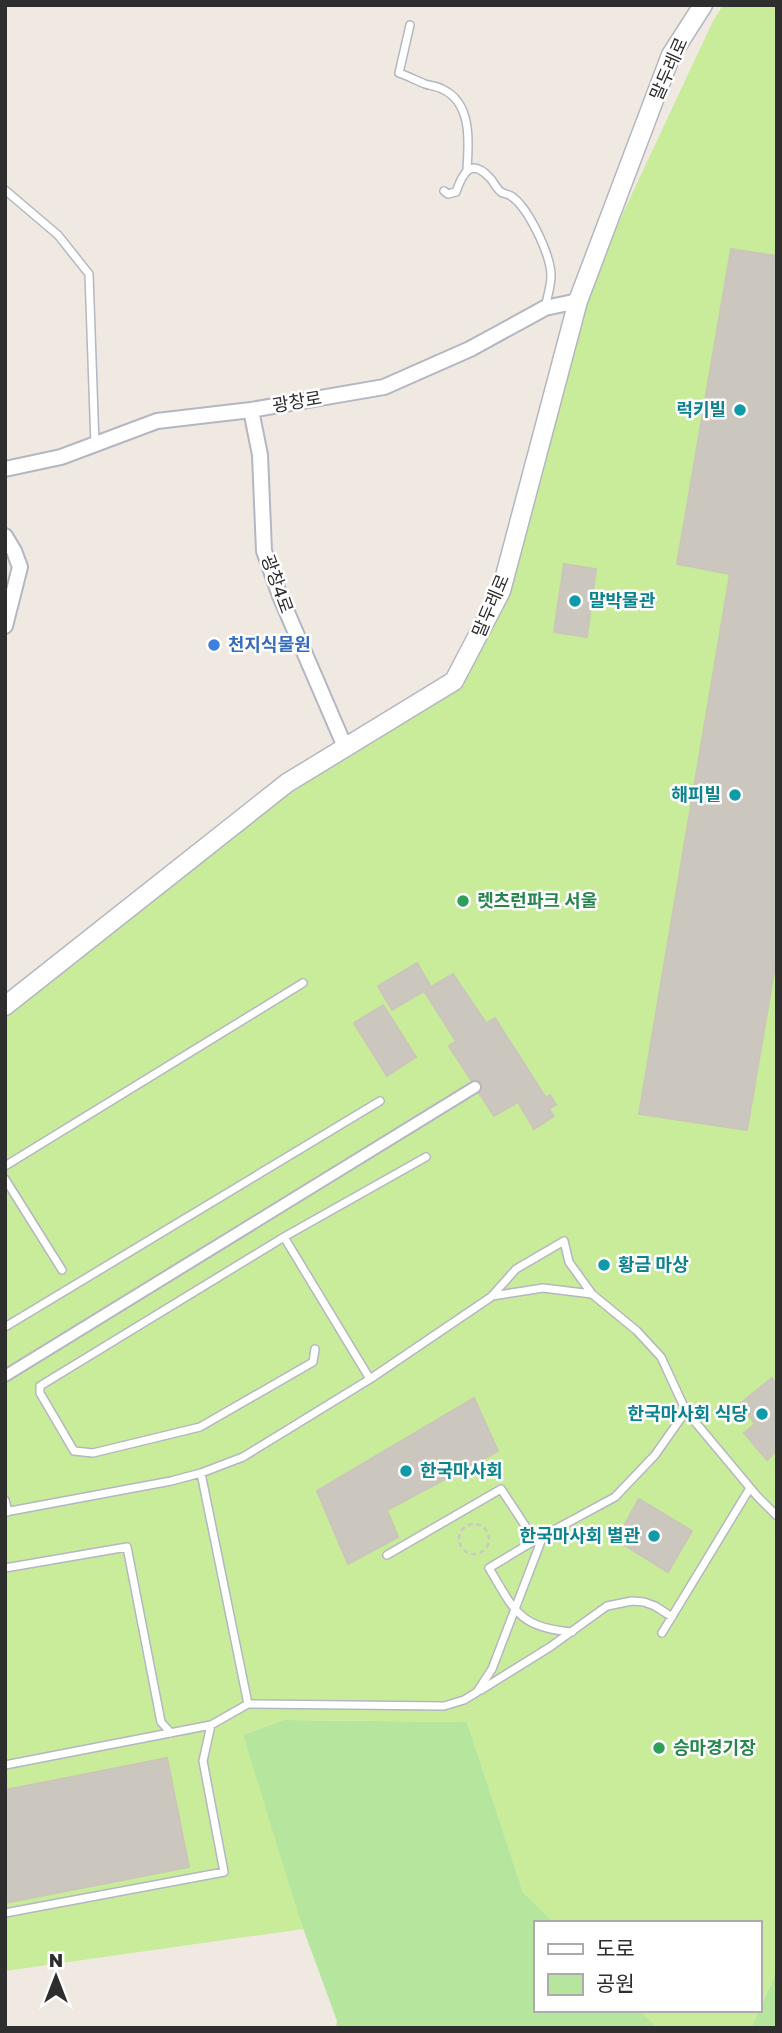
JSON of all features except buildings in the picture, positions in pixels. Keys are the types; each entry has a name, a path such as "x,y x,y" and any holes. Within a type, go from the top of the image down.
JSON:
{"street":[{"name":"말두레로","path":"5,1006 286,783 454,681 501,591 578,301 671,55 703,5"},
{"name":"광창로","path":"5,469 61,457 157,421 251,410 384,387 470,349 545,308 578,301"},
{"name":"광창4로","path":"251,410 260,455 264,551 280,596 345,747"},
{"path":"5,536 20,567 5,626"},
{"path":"5,1376 475,1087"}],"lane":[{"path":"410,25 399,72 443,89 457,101 469,134 467,169 461,176 456,192 448,194 444,191"},
{"path":"467,169 481,169 500,191 510,195 519,204 533,225 546,252 551,277 545,308"},
{"path":"5,190 58,235 89,274 94,445"},
{"path":"5,1166 303,983"},
{"path":"5,1327 380,1101"},
{"path":"315,1349 313,1362 200,1427 93,1453 75,1451 40,1392 40,1386 284,1237 426,1157"},
{"path":"5,1179 62,1270"},
{"path":"284,1237 370,1379"},
{"path":"5,1500 6,1512 171,1481 243,1457 370,1379 491,1297 516,1269 564,1241 569,1262 592,1294 637,1331 661,1357 686,1411 750,1489 777,1516"},
{"path":"491,1297 543,1288 592,1294"},
{"path":"572,1632 548,1630 528,1621 514,1609 489,1568 615,1497 655,1455 686,1411"},
{"path":"201,1473 248,1704"},
{"path":"387,1555 501,1489 530,1533 543,1536"},
{"path":"662,1633 750,1489"},
{"path":"477,1692 492,1669 543,1536"},
{"path":"5,1568 127,1548 161,1722 171,1733"},
{"path":"5,1765 211,1725 248,1704 444,1706 464,1700 572,1632 607,1606 632,1601 645,1602 672,1617"},
{"path":"5,1913 224,1872 203,1761 211,1725"}],"path":[{"path":"474,1523 484,1527 489,1536 485,1550 475,1554 466,1552 461,1549 458,1539 461,1530 474,1523"}],"green space":[{"name":"렛츠런파크 서울","path":"723,5 777,5 777,1971 761,2006 761,1921 552,1921 523,1892 467,1722 283,1720 243,1735 303,1929 5,1971 5,1012 292,790 455,691 481,646 575,333 609,243 713,21"},
{"path":"283,1720 467,1722 523,1892 552,1921 534,1921 534,2012 642,2012 657,2028 336,2028 337,2021 289,1890 243,1735"},
{"path":"777,1971 777,2028 751,2028 758,2012 761,2012 761,2006"},
{"path":"642,2012 758,2012 751,2028 657,2028"}],"place":[{"name":"럭키빌","path":"740,410"},
{"name":"말박물관","path":"575,601"},
{"name":"천지식물원","path":"214,645"},
{"name":"해피빌","path":"735,795"},
{"name":"렛츠런파크 서울","path":"463,901"},
{"name":"황금 마상","path":"604,1265"},
{"name":"한국마사회 식당","path":"762,1414"},
{"name":"한국마사회","path":"406,1471"},
{"name":"한국마사회 별관","path":"654,1536"},
{"name":"승마경기장","path":"659,1748"}]}
